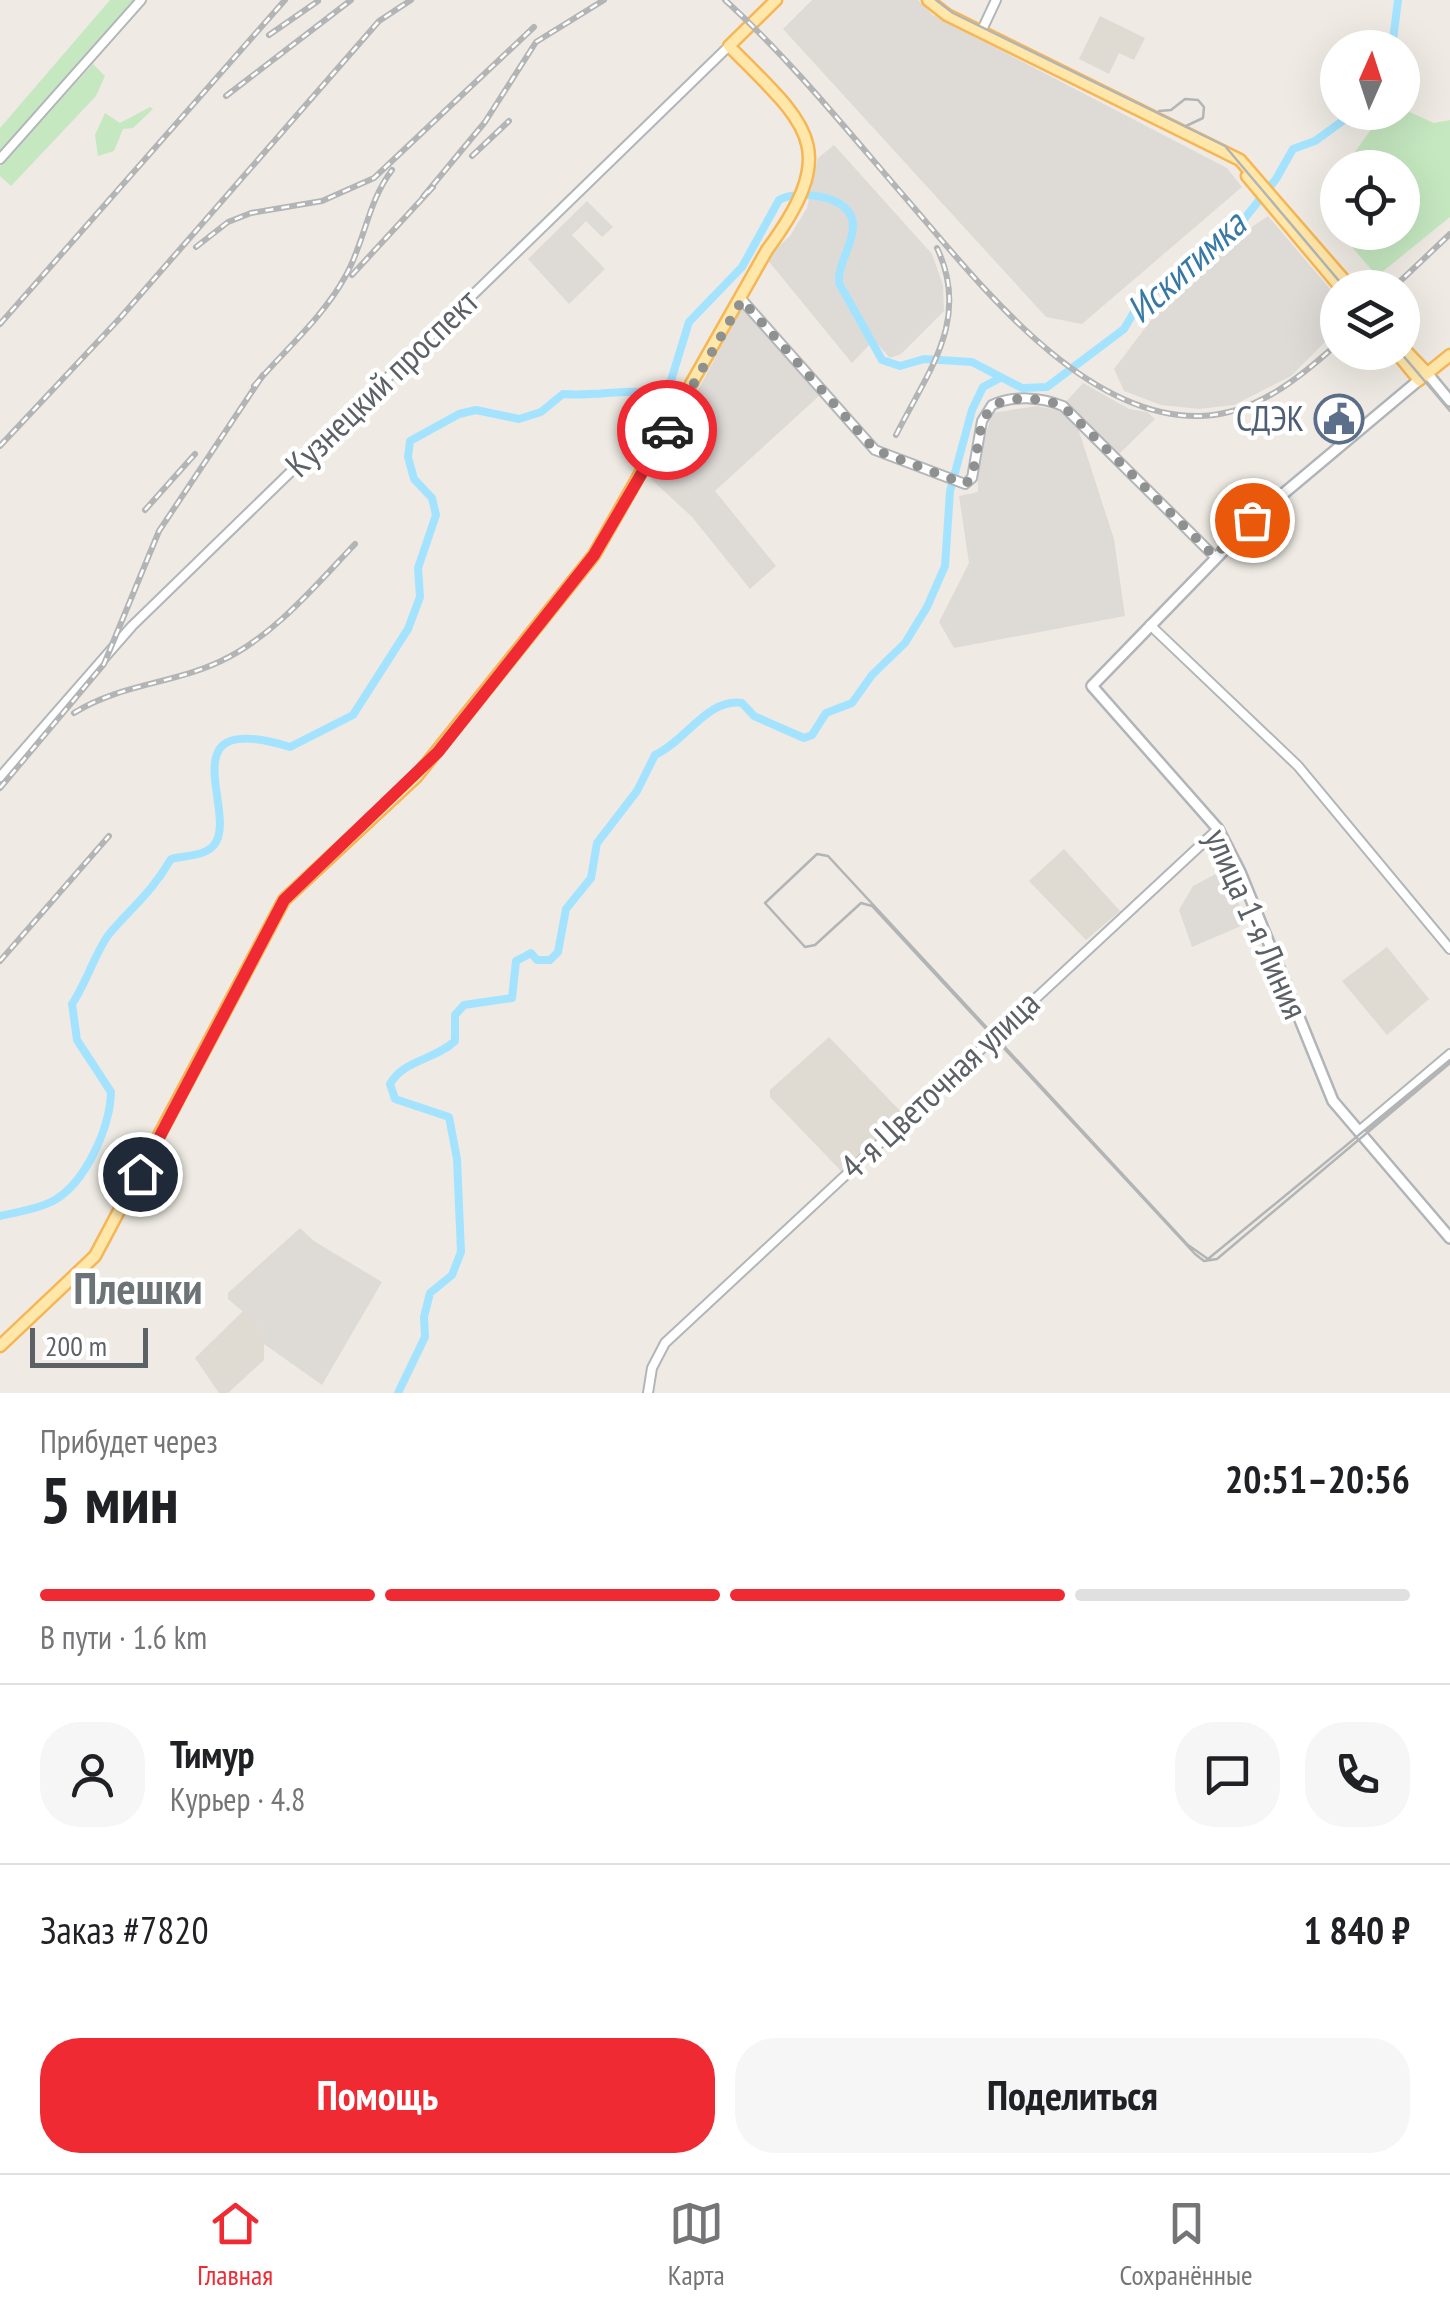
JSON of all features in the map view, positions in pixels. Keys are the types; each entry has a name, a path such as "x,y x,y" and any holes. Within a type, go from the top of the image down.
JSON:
{"main road":[{"name":"Кузнецкий проспект","path":"729,46 776,0"},
{"path":"928,0 981,32 1226,153 1254,178 1327,270"},
{"path":"0,1346 95,1256 275,914 294,889 416,778 594,555 767,250 799,205 810,154 805,129 729,46"},
{"path":"1282,212 1335,270"},
{"path":"1150,625 1214,556 1450,355"},
{"path":"1415,370 1450,401"},
{"path":"1418,370 1423,377"},
{"name":"улица 1-я Линия","path":"1150,625 1092,686 1218,828 1240,872 1334,1101 1450,1238"}],"street":[{"path":"0,159 141,0"},
{"path":"981,32 996,0"},
{"name":"Кузнецкий проспект","path":"0,777 132,626 729,46"},
{"path":"742,300 875,450 958,484 972,478 982,422 992,406 1007,400 1048,400 1063,406 1214,556"},
{"path":"1150,625 1298,766 1450,949"},
{"name":"4-я Цветочная улица","path":"648,1393 652,1368 664,1344 1218,828"},
{"path":"1362,1134 1450,1054"}],"shaded area":[{"path":"812,0 918,0 933,15 1227,168 1242,187 1082,324 1046,317 783,29"},
{"path":"1100,16 1145,38 1134,60 1119,53 1109,74 1079,59"},
{"path":"834,145 932,254 943,285 944,311 901,354 890,358 874,340 852,363 766,258 790,236 807,208 818,158"},
{"path":"587,201 613,227 602,237 586,221 572,235 605,269 569,304 528,259"},
{"path":"1268,216 1320,277 1320,347 1291,376 1234,405 1199,409 1161,405 1124,391 1114,369 1164,303 1233,240"},
{"path":"742,307 819,396 715,491 776,566 750,589 692,517 651,479"},
{"path":"1083,383 1155,419 1118,455 1065,403"},
{"path":"1036,406 1058,410 1078,428 1114,539 1125,616 954,648 939,622 969,563 959,496 978,492 977,465 992,413"},
{"path":"1064,849 1120,911 1086,940 1029,881"},
{"path":"1223,870 1248,923 1192,947 1179,910 1193,886"},
{"path":"1387,947 1429,999 1387,1035 1342,981"},
{"path":"829,1037 904,1115 842,1172 770,1097 770,1090"},
{"path":"300,1228 314,1241 382,1282 322,1385 264,1344 264,1330 228,1299 228,1293"},
{"path":"243,1311 264,1330 264,1360 228,1393 219,1393 195,1358"}],"green space":[{"path":"110,0 135,0 0,151 0,128"},
{"path":"93,64 105,76 96,96 11,186 0,176 0,166"},
{"path":"150,107 153,109 133,128 123,129 114,151 98,156 95,135 105,113 120,123"},
{"path":"1420,117 1434,123 1450,120 1450,217 1420,241 1420,150 1356,150 1371,130 1420,130"},
{"path":"1355,250 1409,250 1384,270 1372,270"}],"waterway":[{"name":"Искитимка","path":"1394,30 1398,0"},
{"path":"0,1216 34,1208 65,1193 94,1153 111,1092 77,1040 72,1004 105,940 171,859 200,854 214,845 220,830 214,770 217,753 229,742 252,739 290,747 353,715 408,629 420,597 418,568 436,515 432,498 414,479 408,457 410,441 459,414 476,410 519,419 541,412 563,394 660,393 669,387 689,322 742,267 779,200 799,195 835,201 851,216 852,234 839,283 882,360 900,366 924,359 972,362 1022,388 1047,387 1124,329 1137,307 1241,223 1276,179 1293,149 1330,130"},
{"path":"398,1393 425,1337 424,1317 430,1293 452,1275 461,1252 457,1159 449,1117 395,1099 390,1084 403,1070 455,1041 455,1015 464,1005 512,998 516,961 531,953 537,960 550,960 558,952 566,909 591,878 597,843 637,791 655,755 707,714 729,703 742,703 754,716 804,738 812,735 826,713 852,703 872,675 905,643 945,566 950,491 972,410 983,387 1000,378"}],"tram line":[{"path":"936,0 953,13 1225,146 1330,270"},
{"path":"1159,111 1171,110 1185,99 1198,100 1204,107 1203,118 1186,126"},
{"path":"1415,370 1450,411"},
{"path":"1450,1060 1208,1259 1188,1245 828,856 817,854 765,903 805,947 815,945 861,903 872,906 1195,1254 1204,1261 1217,1259 1450,1063"}],"railway":[{"path":"0,324 285,0"},
{"path":"226,96 351,0"},
{"path":"0,446 120,318 379,21 411,0"},
{"path":"423,197 485,122 536,42 604,0"},
{"path":"725,0 797,73 967,270 1036,340 1075,371 1115,395 1157,411 1200,416 1257,402 1320,359"},
{"path":"269,35 318,1"},
{"path":"196,247 228,222 251,213 322,201 374,178 534,27"},
{"path":"472,156 509,121"},
{"path":"254,386 336,292 392,170"},
{"path":"352,275 433,187"},
{"path":"1412,270 1450,234"},
{"path":"896,435 932,367 947,322 946,274 937,248"},
{"path":"0,788 104,664 159,531 263,375"},
{"path":"145,510 195,454"},
{"path":"74,713 110,696 203,669 240,651 293,609 355,544"},
{"path":"0,961 109,836"}],"way so far":[{"path":"667,430 742,300 861,436 885,456 958,484 968,483 988,410 1007,400 1048,400 1063,406 1214,556 1252,520"}],"place":[{"name":"СДЭК","path":"1339,419"}],"district":[{"name":"Плешки","path":"138,1288"}],"route":[{"path":"140,1174 284,900 416,778 438,752 594,555 667,430"}]}
